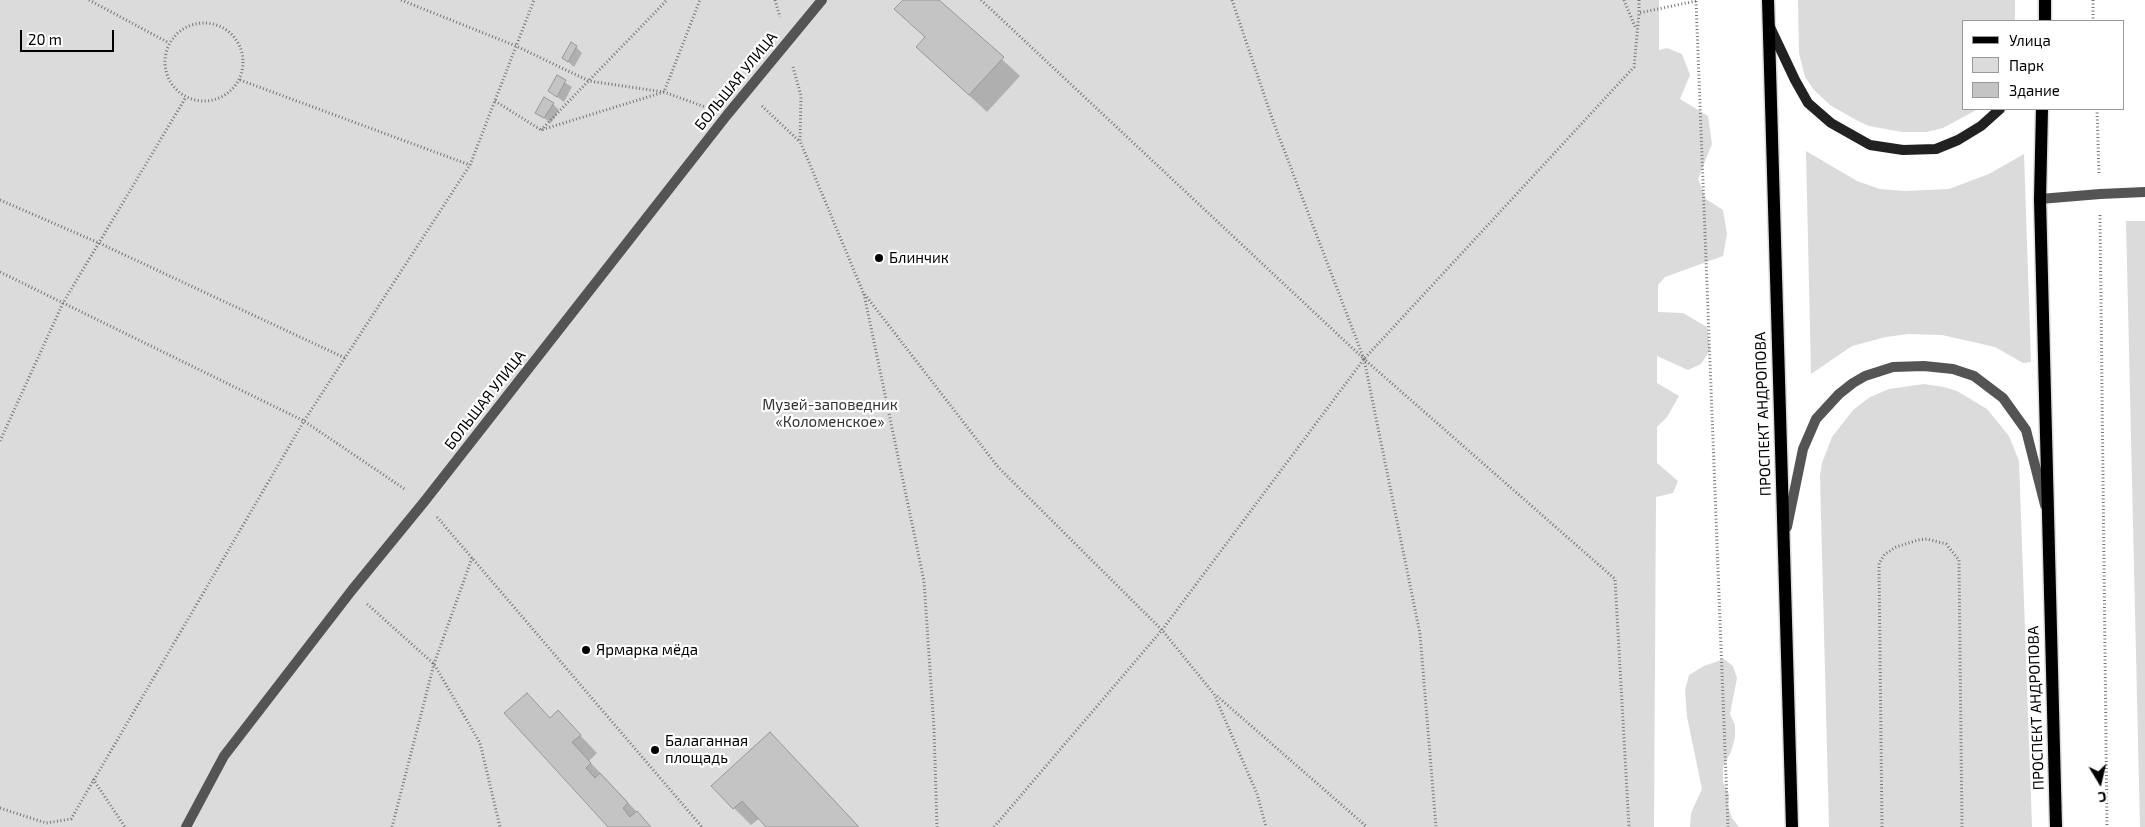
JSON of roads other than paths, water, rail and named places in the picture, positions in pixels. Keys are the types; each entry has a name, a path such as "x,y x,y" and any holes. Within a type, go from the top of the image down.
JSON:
{"main road":[{"name":"ПРОСПЕКТ АНДРОПОВА","path":"1768,0 1792,827"},
{"path":"2044,0 2045,20"},
{"path":"1768,22 1808,103 1831,123 1870,145 1903,150 1936,148 1958,140 1980,126 1999,110"},
{"name":"ПРОСПЕКТ АНДРОПОВА","path":"2042,110 2040,199 2056,827"}],"street":[{"name":"БОЛЬШАЯ УЛИЦА","path":"186,827 224,756 352,590 424,502 727,115 822,0"},
{"path":"2040,199 2145,192"},
{"path":"1783,547 1803,449 1811,427 1821,412 1853,383 1865,376 1893,367 1924,366 1954,369 1974,376 2003,398 2026,430 2047,513"}],"place":[{"name":"Блинчик","path":"879,258"},
{"name":"Ярмарка мёда","path":"586,650"},
{"name":"Балаганная площадь","path":"655,750"}],"park label":[{"name":"Музей-заповедник «Коломенское»","path":"830,414"}]}
